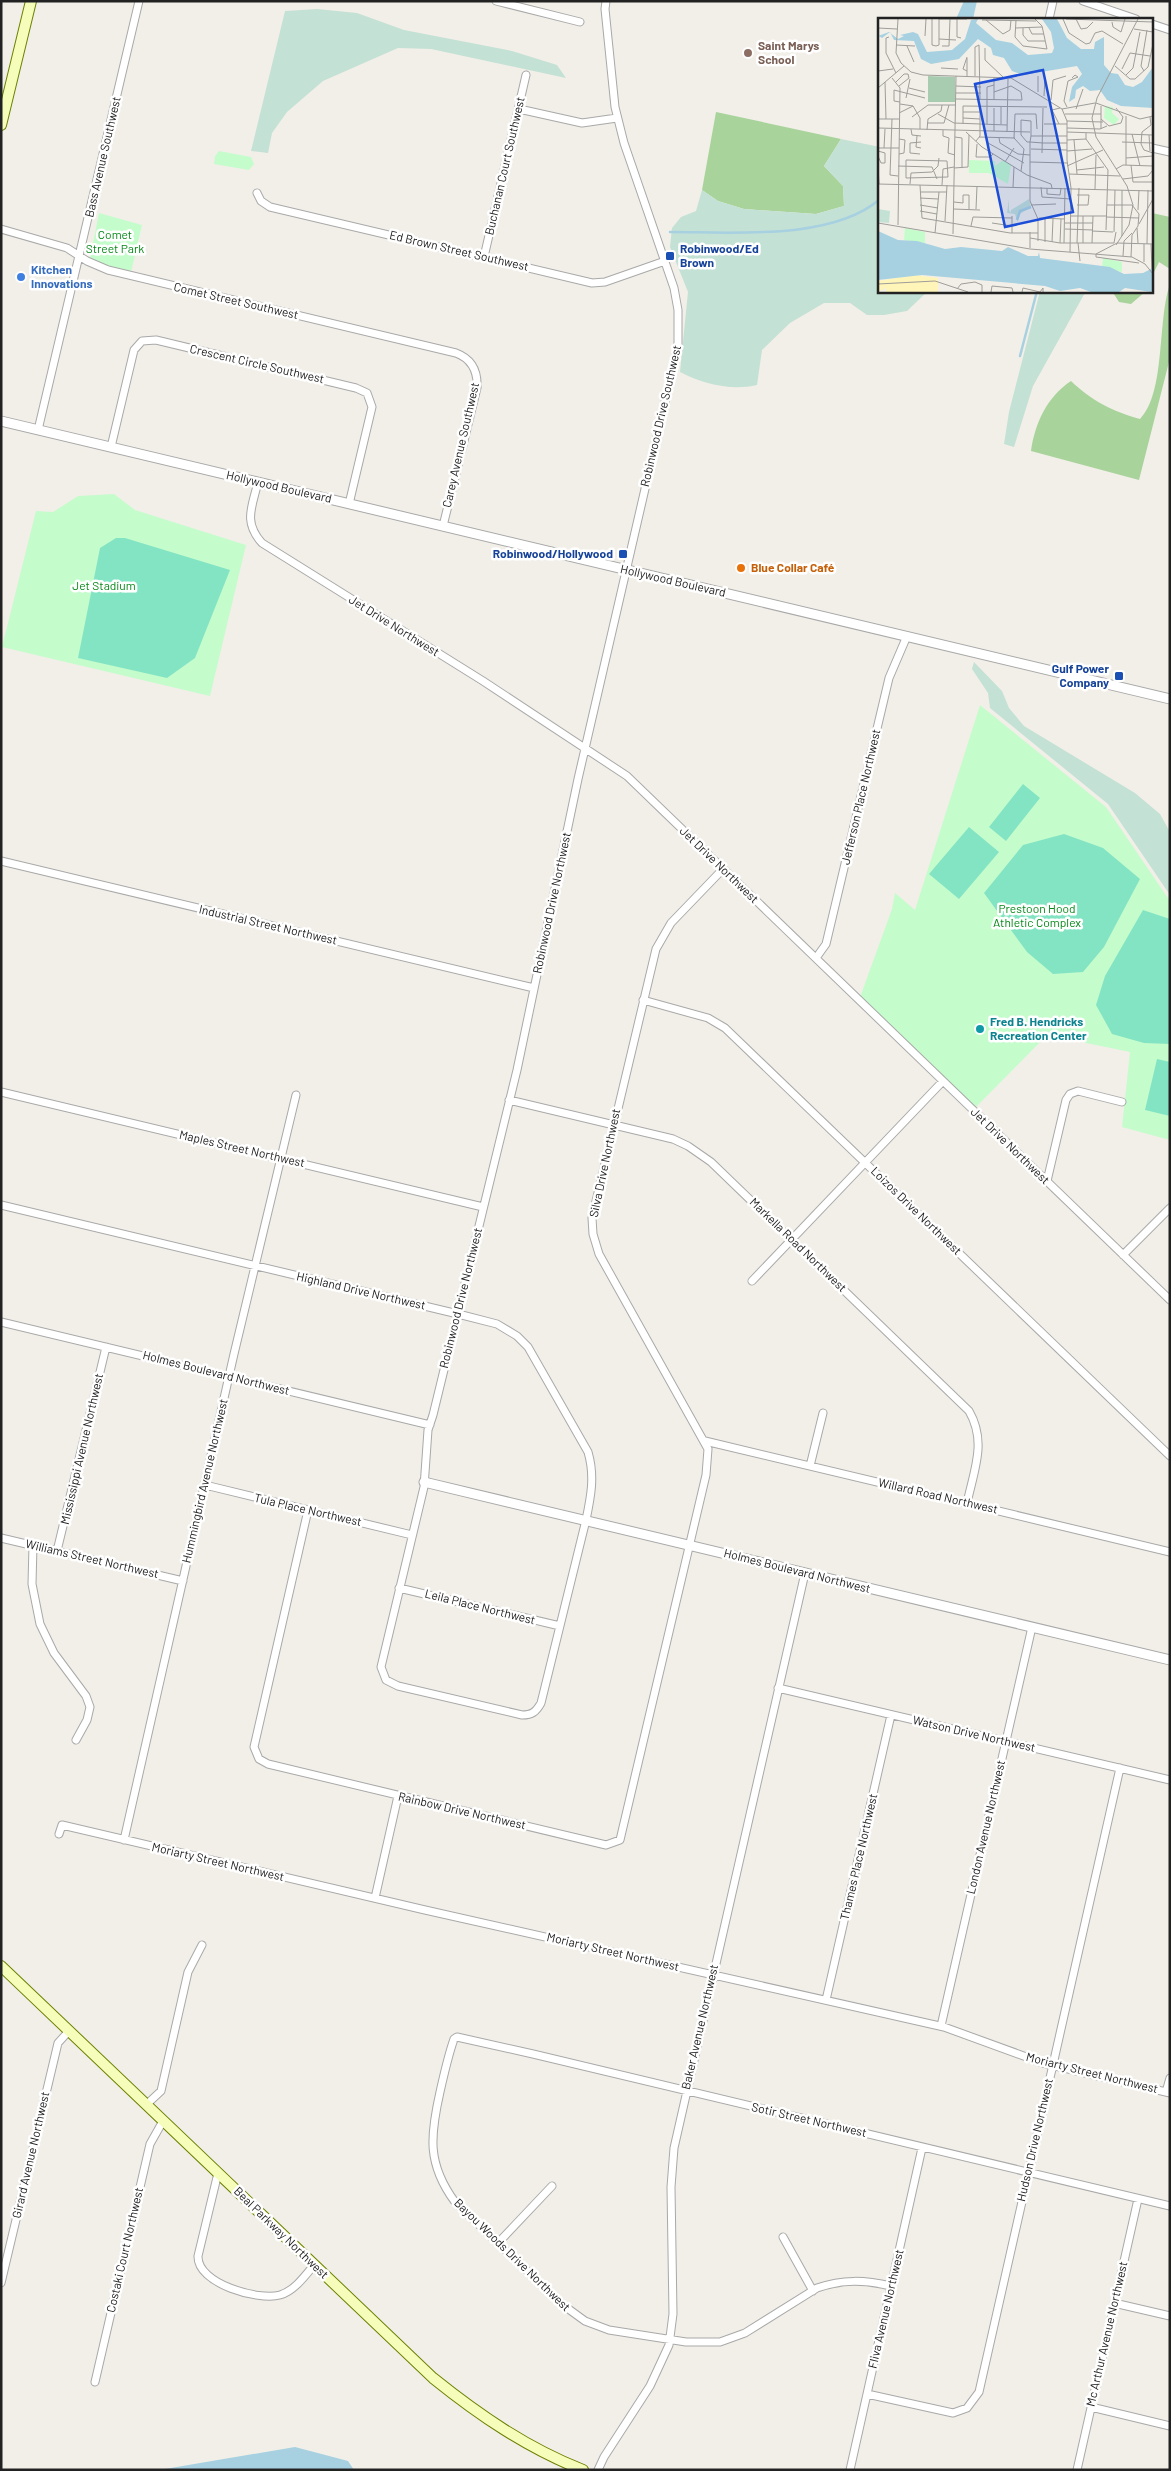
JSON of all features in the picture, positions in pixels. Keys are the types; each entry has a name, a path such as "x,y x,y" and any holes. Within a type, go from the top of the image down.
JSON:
{"main road":[{"path":"1,125 31,1"},
{"name":"Beal Parkway Northwest","path":"1,1966 415,2362 458,2398 511,2435 550,2456 583,2470"}],"street":[{"name":"Bass Avenue Southwest","path":"38,430 140,1"},
{"path":"496,1 580,22"},
{"name":"Robinwood Drive Southwest","path":"606,1 606,18 617,118 674,288 678,323 678,346 626,570"},
{"path":"1049,18 1053,1"},
{"path":"1083,1 1133,18"},
{"path":"1154,25 1170,30"},
{"name":"Buchanan Court Southwest","path":"484,257 526,75"},
{"path":"519,108 582,122 617,118"},
{"path":"1154,148 1170,152"},
{"name":"Ed Brown Street Southwest","path":"257,193 261,201 270,206 597,283 665,260"},
{"name":"Comet Street Southwest","path":"1,229 52,242 108,270 456,353 466,358 473,365"},
{"name":"Crescent Circle Southwest","path":"111,447 134,350 146,340 166,342 356,388 367,393 372,407 350,504"},
{"name":"Carey Avenue Southwest","path":"443,526 477,388 477,375 473,365"},
{"name":"Hollywood Boulevard","path":"1,421 1170,699"},
{"name":"Jet Drive Northwest","path":"258,482 249,522 254,535 262,543 585,747 635,783 1170,1300"},
{"name":"Robinwood Drive Northwest","path":"586,1520 541,1703 533,1713 522,1716 398,1686 386,1680 380,1667 424,1482 430,1425 510,1100 585,747 626,570"},
{"name":"Jefferson Place Northwest","path":"816,958 826,944 890,678 907,636"},
{"name":"Industrial Street Northwest","path":"1,862 534,988"},
{"name":"Silva Drive Northwest","path":"689,1545 706,1475 708,1449 596,1246 592,1218 656,949 668,927 723,868"},
{"name":"Loizos Drive Northwest","path":"643,1000 699,1015 725,1028 1170,1456"},
{"path":"752,1281 943,1081"},
{"path":"1047,1181 1066,1100 1070,1094 1078,1091 1122,1102"},
{"name":"Maples Street Northwest","path":"1,1092 483,1207"},
{"name":"Hummingbird Avenue Northwest","path":"124,1840 229,1376 296,1094"},
{"name":"Markella Road Northwest","path":"510,1100 673,1139 703,1155 969,1411 979,1436 978,1451 967,1503"},
{"name":"Highland Drive Northwest","path":"1,1205 497,1324 508,1330 532,1352 583,1444 591,1462 593,1484 586,1520"},
{"path":"1123,1255 1170,1208"},
{"name":"Holmes Boulevard Northwest","path":"1,1322 430,1425"},
{"name":"Mississippi Avenue Northwest","path":"57,1551 106,1347"},
{"path":"810,1466 823,1414"},
{"name":"Willard Road Northwest","path":"705,1442 1170,1552"},
{"name":"Holmes Boulevard Northwest","path":"424,1482 1170,1660"},
{"name":"Tula Place Northwest","path":"204,1485 412,1535"},
{"name":"Rainbow Drive Northwest","path":"308,1510 254,1747 259,1758 268,1764 606,1845 620,1840 689,1545"},
{"name":"Williams Street Northwest","path":"1,1538 183,1581"},
{"path":"33,1545 32,1584 40,1624 54,1653 86,1696 90,1707 83,1729 76,1740"},
{"name":"Baker Avenue Northwest","path":"598,2470 604,2457 650,2386 670,2340 673,2314 672,2166 686,2091 712,1974 805,1573"},
{"name":"Leila Place Northwest","path":"399,1588 560,1626"},
{"name":"London Avenue Northwest","path":"941,2026 1032,1628"},
{"name":"Watson Drive Northwest","path":"778,1688 1170,1780"},
{"name":"Thames Place Northwest","path":"826,2000 892,1714"},
{"name":"Hudson Drive Northwest","path":"867,2394 953,2413 968,2408 979,2392 1120,1768"},
{"path":"375,1898 398,1796"},
{"name":"Moriarty Street Northwest","path":"59,1834 62,1825 941,2026 1052,2065 1168,2093"},
{"path":"146,2105 161,2091 188,1972 202,1946"},
{"name":"Girard Avenue Northwest","path":"1,2283 58,2043 69,2031"},
{"name":"Sotir Street Northwest","path":"452,2043 457,2037 1170,2206"},
{"name":"Bayou Woods Drive Northwest","path":"452,2043 433,2121 434,2159 442,2183 456,2202 498,2243 563,2305 584,2321 609,2330 670,2340 707,2343 732,2338 813,2291 848,2280 871,2281 892,2286"},
{"path":"1168,2093 1170,2078"},
{"name":"Costaki Court Northwest","path":"95,2382 150,2144 163,2121"},
{"name":"Fliva Avenue Northwest","path":"850,2470 922,2148"},
{"path":"218,2173 198,2256 202,2272 212,2280 227,2287 278,2296 291,2289 314,2265"},
{"path":"498,2243 552,2186"},
{"name":"Mc Arthur Avenue Northwest","path":"1077,2470 1138,2199"},
{"path":"783,2237 813,2291"},
{"path":"1114,2303 1170,2316"},
{"path":"1091,2407 1170,2426"}],"green space":[{"path":"317,9 357,13 404,30 512,51 557,65 566,78 431,49 398,48 323,81 287,112 272,133 268,153 251,151 285,11"},
{"path":"716,112 841,139 824,166 843,186 844,206 816,214 744,209 718,201 702,190"},
{"path":"841,139 878,147 878,292 927,292 907,311 884,315 867,315 850,303 824,303 790,323 762,350 757,385 727,387 698,380 680,372 688,292 670,247 672,228 681,217 696,211 702,190 718,201 744,209 816,214 844,206 843,186 824,166"},
{"path":"219,151 251,157 254,164 249,170 214,164 215,156"},
{"name":"Comet Street Park","path":"99,213 142,225 131,272 108,267 90,258"},
{"path":"1154,213 1170,217 1170,269 1159,262 1154,272"},
{"path":"1170,284 1170,358 1139,480 1031,451 1039,421 1049,403 1071,381 1103,404 1140,419 1148,407 1154,392 1160,355 1163,317"},
{"path":"1040,292 1085,292 1033,386 1014,447 1004,444 1009,412"},
{"path":"1113,292 1145,292 1131,304 1119,302"},
{"name":"Jet Stadium","path":"114,494 135,510 246,545 210,696 2,647 36,511 53,512 78,496"},
{"path":"116,538 125,538 230,570 195,658 167,678 78,658 100,548"},
{"path":"974,662 1002,691 1009,708 1024,726 1135,793 1160,814 1170,832 1170,895 1108,804 990,708 988,693 972,669"},
{"name":"Prestoon Hood Athletic Complex","path":"980,705 1106,807 1170,901 1170,1140 1122,1127 1130,1052 1047,1035 973,1110 859,1000 892,909 895,893 915,910"},
{"path":"1023,784 1040,798 1006,841 989,827"},
{"path":"969,827 999,852 959,899 929,874"},
{"path":"1064,834 1103,848 1140,879 1104,947 1083,972 1053,974 1027,952 984,893 1023,845"},
{"path":"1143,910 1170,919 1170,1044 1144,1043 1112,1034 1096,1005 1105,976"},
{"path":"1157,1059 1170,1062 1170,1116 1145,1110"}],"water":[{"path":"964,1 977,1 973,18 956,18"},
{"path":"295,2447 348,2461 354,2470 159,2470"}],"waterway":[{"path":"670,232 751,233 809,228 836,222 860,212 878,200"},
{"path":"1020,356 1037,292"}],"place":[{"name":"Saint Marys School","path":"748,53"},
{"name":"Robinwood/Ed Brown","path":"670,256"},
{"name":"Kitchen Innovations","path":"21,277"},
{"name":"Robinwood/Hollywood","path":"623,554"},
{"name":"Blue Collar Café","path":"741,568"},
{"name":"Gulf Power Company","path":"1119,676"},
{"name":"Fred B. Hendricks Recreation Center","path":"980,1029"}]}
